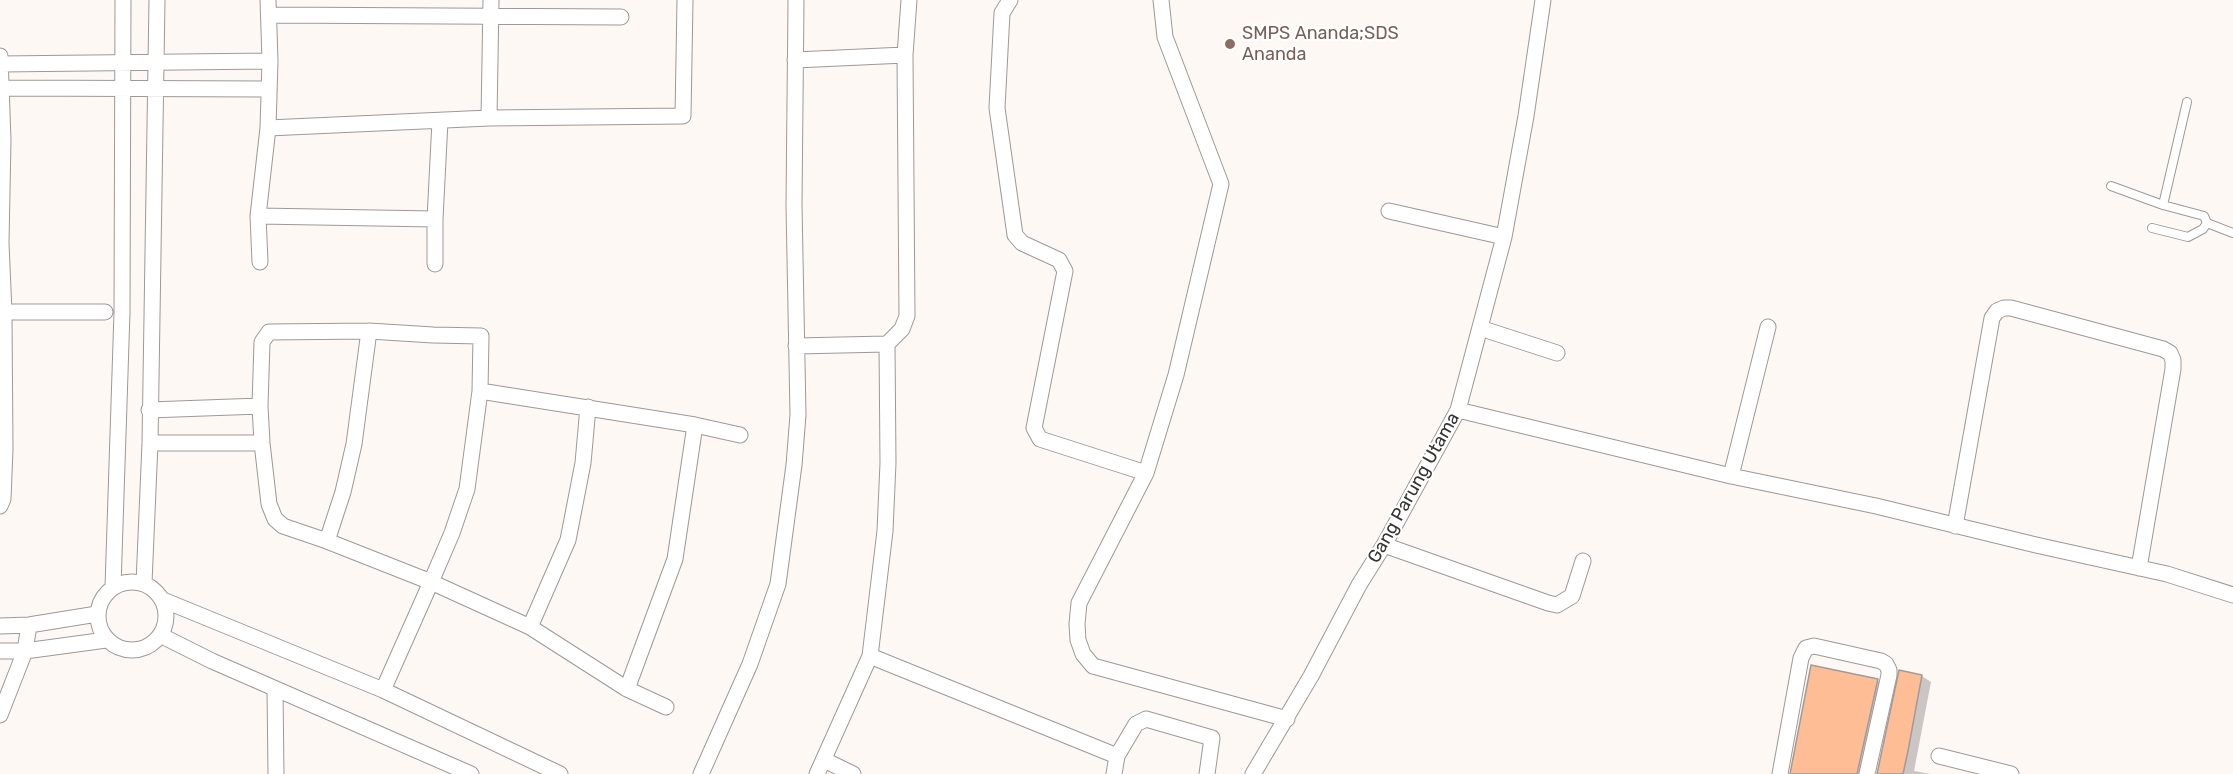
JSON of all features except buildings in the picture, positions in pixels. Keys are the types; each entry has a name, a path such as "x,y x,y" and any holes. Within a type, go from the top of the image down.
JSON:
{"street":[{"path":"113,587 122,312 123,0"},
{"path":"144,583 150,443 157,0"},
{"path":"489,118 491,0"},
{"path":"268,128 489,118 683,116 685,0"},
{"path":"701,774 750,664 778,584 794,465 798,415 796,0"},
{"path":"796,346 886,344 902,329 907,316 905,55 909,0"},
{"path":"1010,0 1002,13 997,108 1015,235 1022,243 1059,260 1065,271 1034,428 1040,439 1146,472"},
{"path":"1161,0 1165,37 1221,184 1176,375 1146,472 1079,603 1078,640 1083,654 1093,666 1287,719"},
{"name":"Gang Parung Utama","path":"1253,774 1334,636 1359,585 1384,545 1458,410 1504,237 1526,116 1543,0"},
{"path":"260,262 258,216 268,128 270,61 268,7 491,17 621,17"},
{"path":"795,60 905,55"},
{"path":"0,56 2,88 1,243 4,312 2,346 3,499 0,506"},
{"path":"0,64 270,61"},
{"path":"2,88 269,89"},
{"path":"435,264 440,121"},
{"path":"1389,211 1504,237"},
{"path":"258,216 435,219"},
{"path":"1955,526 1992,318 1997,311 2011,308 2170,353 2173,369 2139,568"},
{"path":"4,312 105,312"},
{"path":"1731,476 1768,327"},
{"path":"1480,328 1557,353"},
{"path":"327,541 344,492 354,444 369,330"},
{"path":"383,690 431,582 452,533 467,489 480,391 481,336 369,330 269,332 262,342 260,406 269,504 275,519 283,526 431,582 530,627 627,689 666,707"},
{"path":"853,774 821,767 870,656 885,531 888,463 886,344"},
{"path":"480,391 695,425 740,435"},
{"path":"149,410 260,406"},
{"path":"530,627 568,540 583,463 588,407"},
{"path":"1458,410 1731,476 1876,506 2167,574 2233,595"},
{"path":"627,689 675,559 695,425"},
{"path":"150,443 262,443"},
{"path":"1384,545 1548,603 1557,604 1572,596 1583,561"},
{"path":"128,582 144,583 155,590 163,600 167,618 162,636 145,649 124,651 106,640 99,628 97,614 102,599 113,587 128,582"},
{"path":"163,600 383,690 560,774"},
{"path":"0,626 29,626 97,614"},
{"path":"0,715 25,651 29,626"},
{"path":"162,636 275,689 471,774"},
{"path":"0,651 25,651 106,640"},
{"path":"1780,774 1800,658 1810,646 1887,664 1889,675 1867,774"},
{"path":"870,656 1117,756"},
{"path":"275,689 276,774"},
{"path":"1114,774 1117,756 1136,724 1141,720 1152,719 1212,738 1207,774"},
{"path":"1939,756 2011,774"}],"lane":[{"path":"2163,205 2187,102"},
{"path":"2111,186 2163,205 2204,216 2207,223 2233,233"},
{"path":"2152,228 2188,237 2203,229 2207,223"}],"place":[{"name":"SMPS Ananda;SDS Ananda","path":"1230,44"}]}
